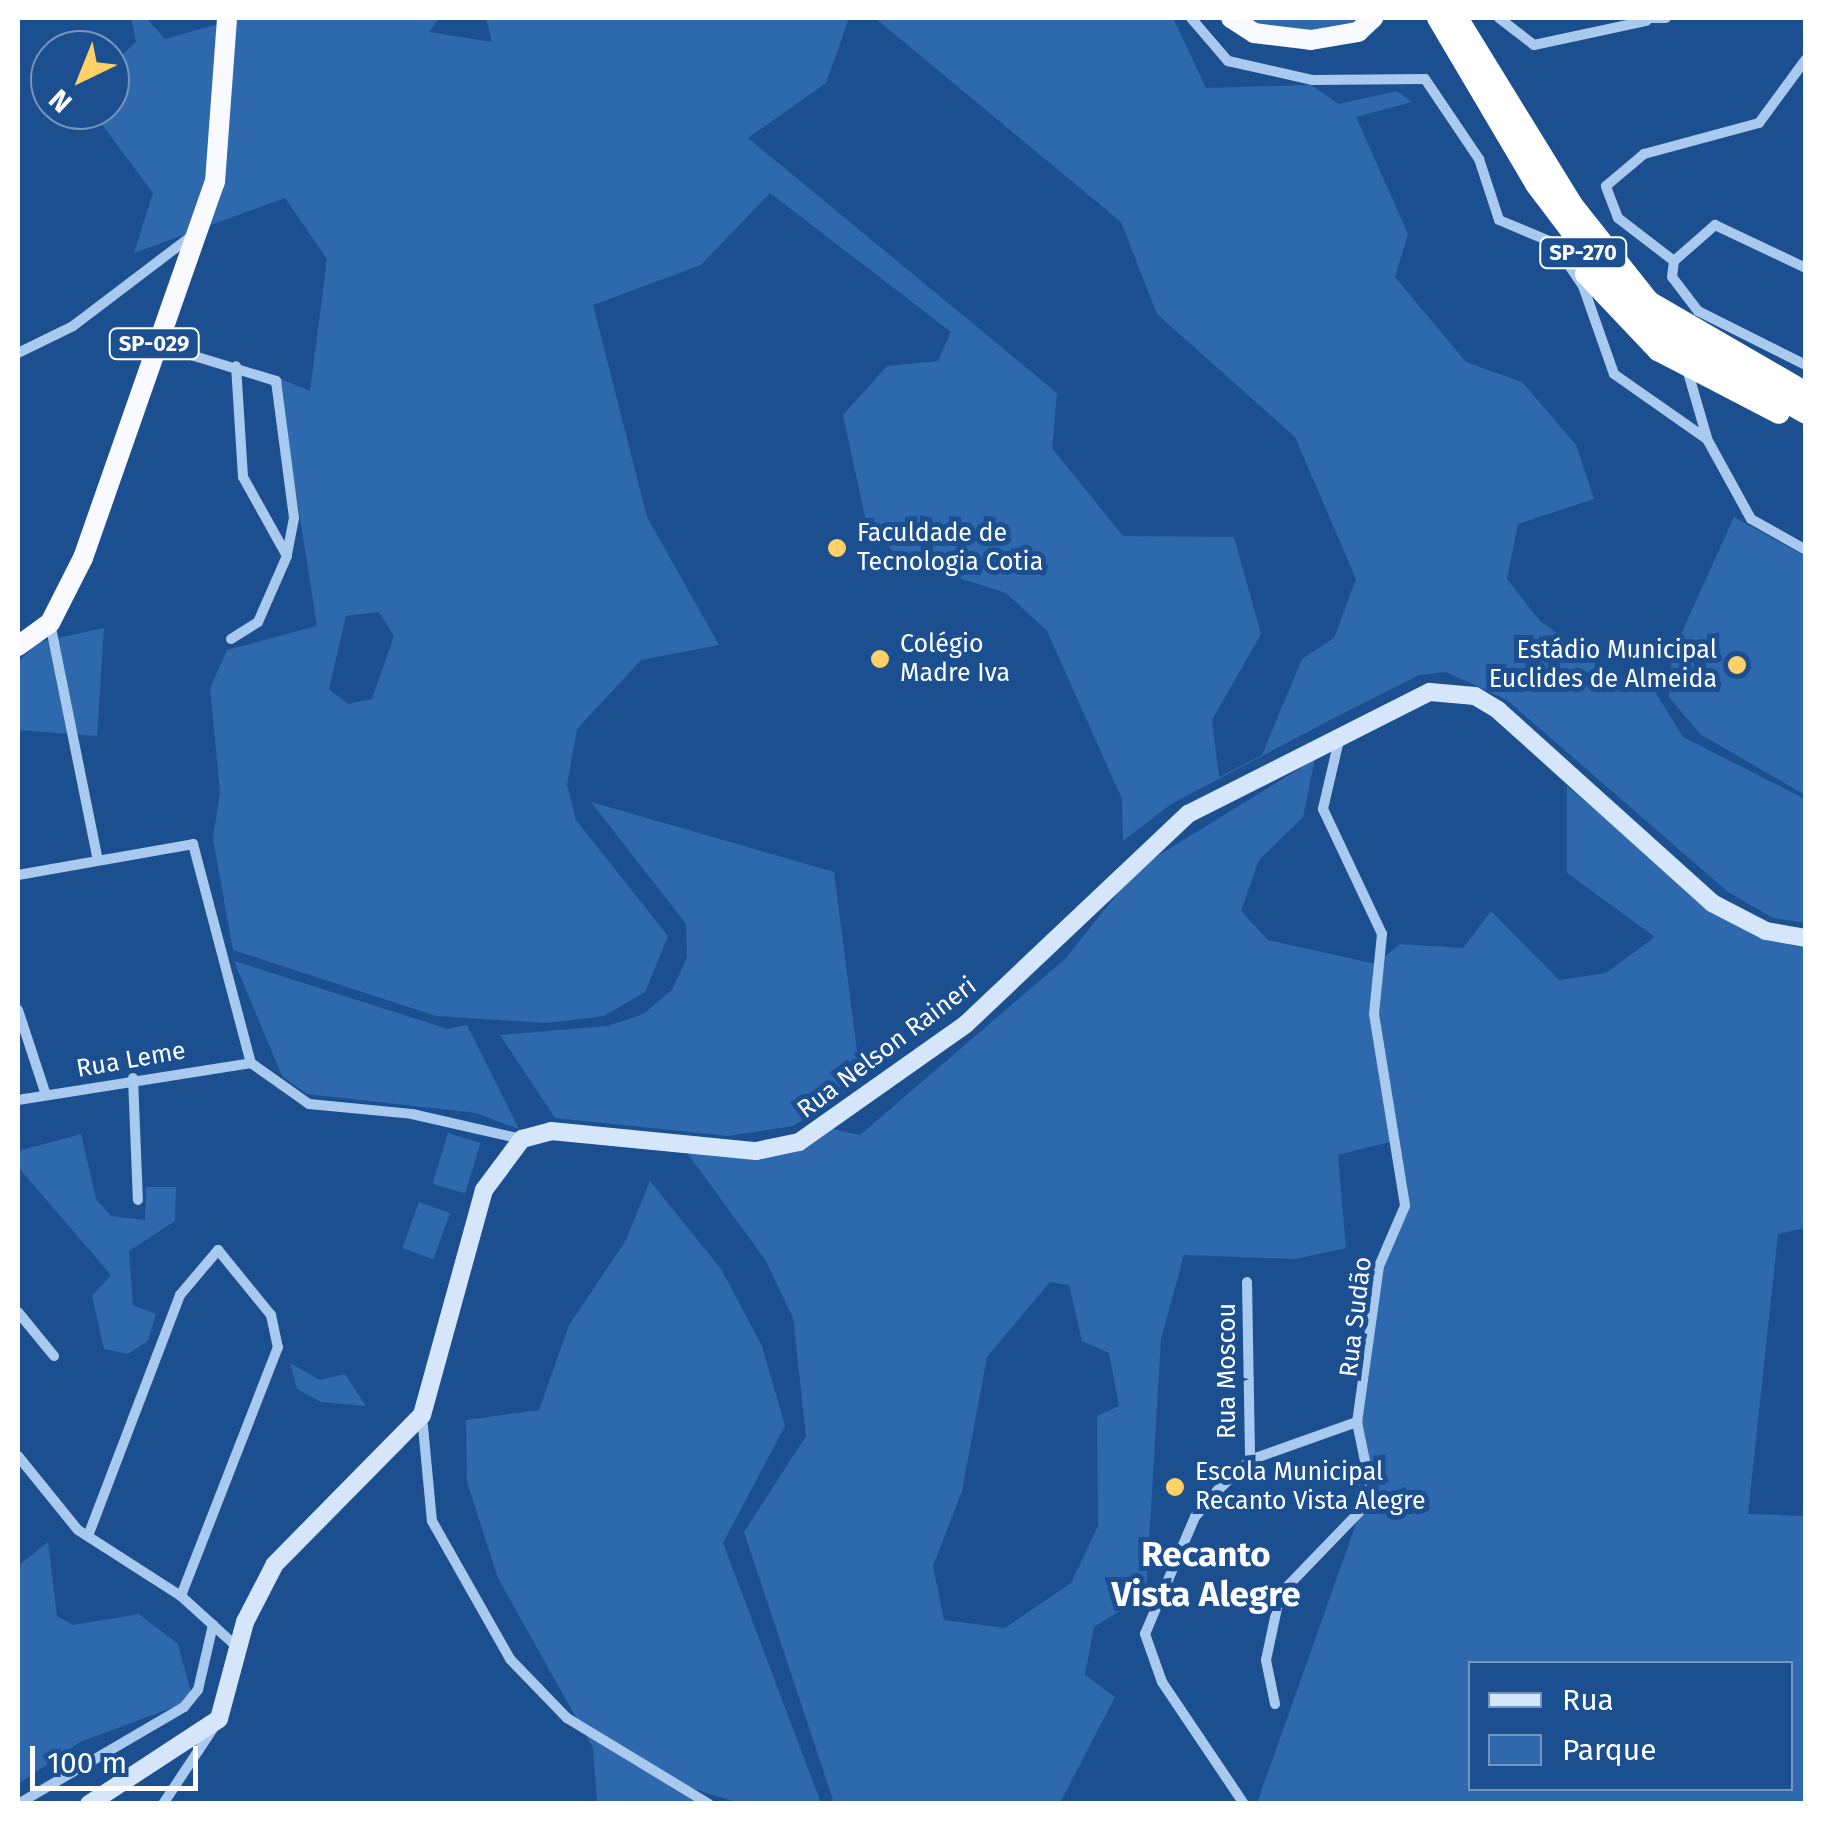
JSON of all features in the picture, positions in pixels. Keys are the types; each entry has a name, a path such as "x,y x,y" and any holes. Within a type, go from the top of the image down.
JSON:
{"highway":[{"name":"SP-029","path":"18,646 50,622 83,558 154,344 198,231 224,130 227,18"},
{"path":"1231,18 1254,33 1311,40 1358,32 1374,18"},
{"path":"1426,18 1495,118"},
{"name":"SP-270","path":"1438,18 1495,118 1584,255 1648,320 1806,413"},
{"name":"SP-270","path":"1457,18 1572,206 1650,302 1806,393"},
{"path":"1536,184 1602,300 1687,370 1806,422"}],"main road":[{"name":"Rua Nelson Raineri","path":"522,1139 551,1131 756,1151 799,1142 966,1024 1188,814 1348,726 1430,692 1475,696 1712,902 1766,931 1806,938"},
{"path":"88,1804 218,1719 237,1647 291,1542 422,1415 484,1190 522,1139"}],"street":[{"path":"1191,18 1228,60 1312,80 1425,79 1479,160 1499,220 1554,243 1582,286 1614,374 1707,439"},
{"path":"1499,18 1534,44 1666,18"},
{"path":"1674,261 1618,218 1606,186 1644,154 1759,123 1806,60"},
{"path":"1806,268 1716,224 1674,261 1672,277 1698,311 1806,365"},
{"path":"18,353 73,326 198,231"},
{"path":"154,344 236,366 277,383 294,518 287,556 258,622 231,639"},
{"path":"236,366 242,477 287,556"},
{"path":"1687,370 1707,439 1751,519 1806,550"},
{"path":"50,622 97,857"},
{"name":"Rua Sudão","path":"1275,1704 1266,1660 1280,1594 1361,1510 1366,1466 1357,1422 1379,1266 1405,1206 1374,1014 1382,934 1332,844 1323,809 1329,755 1348,726"},
{"path":"18,875 97,857 193,844 201,852 216,956 251,1063 308,1104 412,1114 522,1139"},
{"path":"18,1010 46,1095"},
{"name":"Rua Leme","path":"18,1100 133,1078 251,1063"},
{"path":"133,1078 138,1200"},
{"path":"88,1536 180,1296 218,1250 271,1315 278,1348 181,1596"},
{"name":"Rua Moscou","path":"1247,1282 1250,1460"},
{"path":"18,1312 54,1356"},
{"path":"422,1415 432,1521 510,1659 567,1718 710,1804"},
{"path":"1244,1804 1162,1682 1146,1634 1195,1516 1250,1460 1357,1422"},
{"path":"18,1456 88,1536 181,1596 237,1647"},
{"path":"18,1478 36,1479"},
{"path":"18,1804 184,1707 198,1690 212,1626"},
{"path":"163,1804 218,1719"}],"green space":[{"path":"131,18 146,18 165,39 240,18 439,18 429,32 492,42 486,18 849,18 826,83 748,138 1057,393 1052,448 1123,536 1234,537 1261,634 1212,720 1219,777 1262,755 1302,659 1334,638 1356,579 1295,437 1157,314 1121,222 875,18 1173,18 1206,88 1311,85 1339,104 1397,91 1412,102 1356,117 1408,234 1395,277 1466,362 1522,382 1576,445 1594,499 1518,524 1507,579 1540,621 1615,675 1654,690 1683,737 1805,799 1805,923 1773,918 1728,892 1507,700 1446,672 1419,675 1336,717 1171,804 1123,841 1122,799 1047,631 1006,593 900,559 866,521 843,415 887,366 938,361 951,332 770,193 701,265 593,305 647,517 719,645 641,660 577,729 567,785 576,820 668,936 645,992 604,1016 547,1023 436,1016 233,950 213,839 220,792 210,688 227,650 317,626 278,378 310,391 327,259 285,198 134,253 153,193 106,130 130,130 130,48 136,42","holes":["379,612 394,636 372,699 348,704 329,689 346,616"]},
{"path":"1238,18 1366,18 1343,33 1262,30"},
{"name":"Estádio Municipal Euclides de Almeida","path":"1734,517 1805,556 1805,795 1700,734 1669,697 1672,654"},
{"path":"104,628 97,736 18,730 18,662 39,642"},
{"path":"1315,759 1303,817 1259,860 1241,911 1268,940 1376,964 1400,944 1463,948 1491,911 1559,980 1606,973 1655,937 1567,873 1567,786 1721,915 1759,938 1805,948 1805,1228 1778,1234 1748,1514 1805,1516 1805,1803 1257,1803 1361,1510 1366,1466 1357,1422 1379,1266 1405,1206 1394,1141 1338,1155 1346,1248 1296,1259 1184,1255 1161,1339 1146,1595 1094,1627 1085,1675 1115,1697 1060,1803 834,1803 744,1532 806,1436 793,1318 766,1261 685,1150 756,1151 828,1128 860,1135 1065,959 1138,868","holes":["1050,1282 1069,1285 1082,1341 1109,1353 1119,1406 1097,1416 1098,1526 1071,1583 1005,1628 944,1620 933,1566 962,1491 987,1357"]},
{"path":"591,802 834,872 861,1082 793,1126 728,1136 555,1118 500,1035 608,1026 643,1014 672,990 687,957 686,924"},
{"path":"234,961 448,1029 467,1025 519,1129 476,1113 307,1094 282,1076"},
{"path":"448,1133 481,1143 465,1194 433,1184"},
{"path":"81,1134 96,1199 111,1216 145,1220 146,1187 176,1187 175,1221 129,1251 133,1305 156,1314 148,1341 128,1354 104,1349 92,1296 111,1275 18,1167 18,1151"},
{"path":"650,1181 721,1269 762,1346 785,1426 723,1543 821,1803 739,1803 675,1783 697,1803 597,1803 593,1748 498,1578 467,1482 466,1420 539,1410 569,1325 625,1242"},
{"path":"419,1202 450,1213 433,1259 402,1248"},
{"path":"290,1363 320,1380 345,1374 366,1406 321,1402 297,1389"},
{"path":"48,1542 57,1616 73,1625 139,1614 178,1644 193,1700 80,1742 18,1784 18,1566"}],"place":[{"name":"Faculdade de Tecnologia Cotia","path":"837,548"},
{"name":"Colégio Madre Iva","path":"880,659"},
{"name":"Estádio Municipal Euclides de Almeida","path":"1737,665"},
{"name":"Escola Municipal Recanto Vista Alegre","path":"1175,1487"}],"district":[{"name":"Recanto Vista Alegre","path":"1206,1574"}]}
